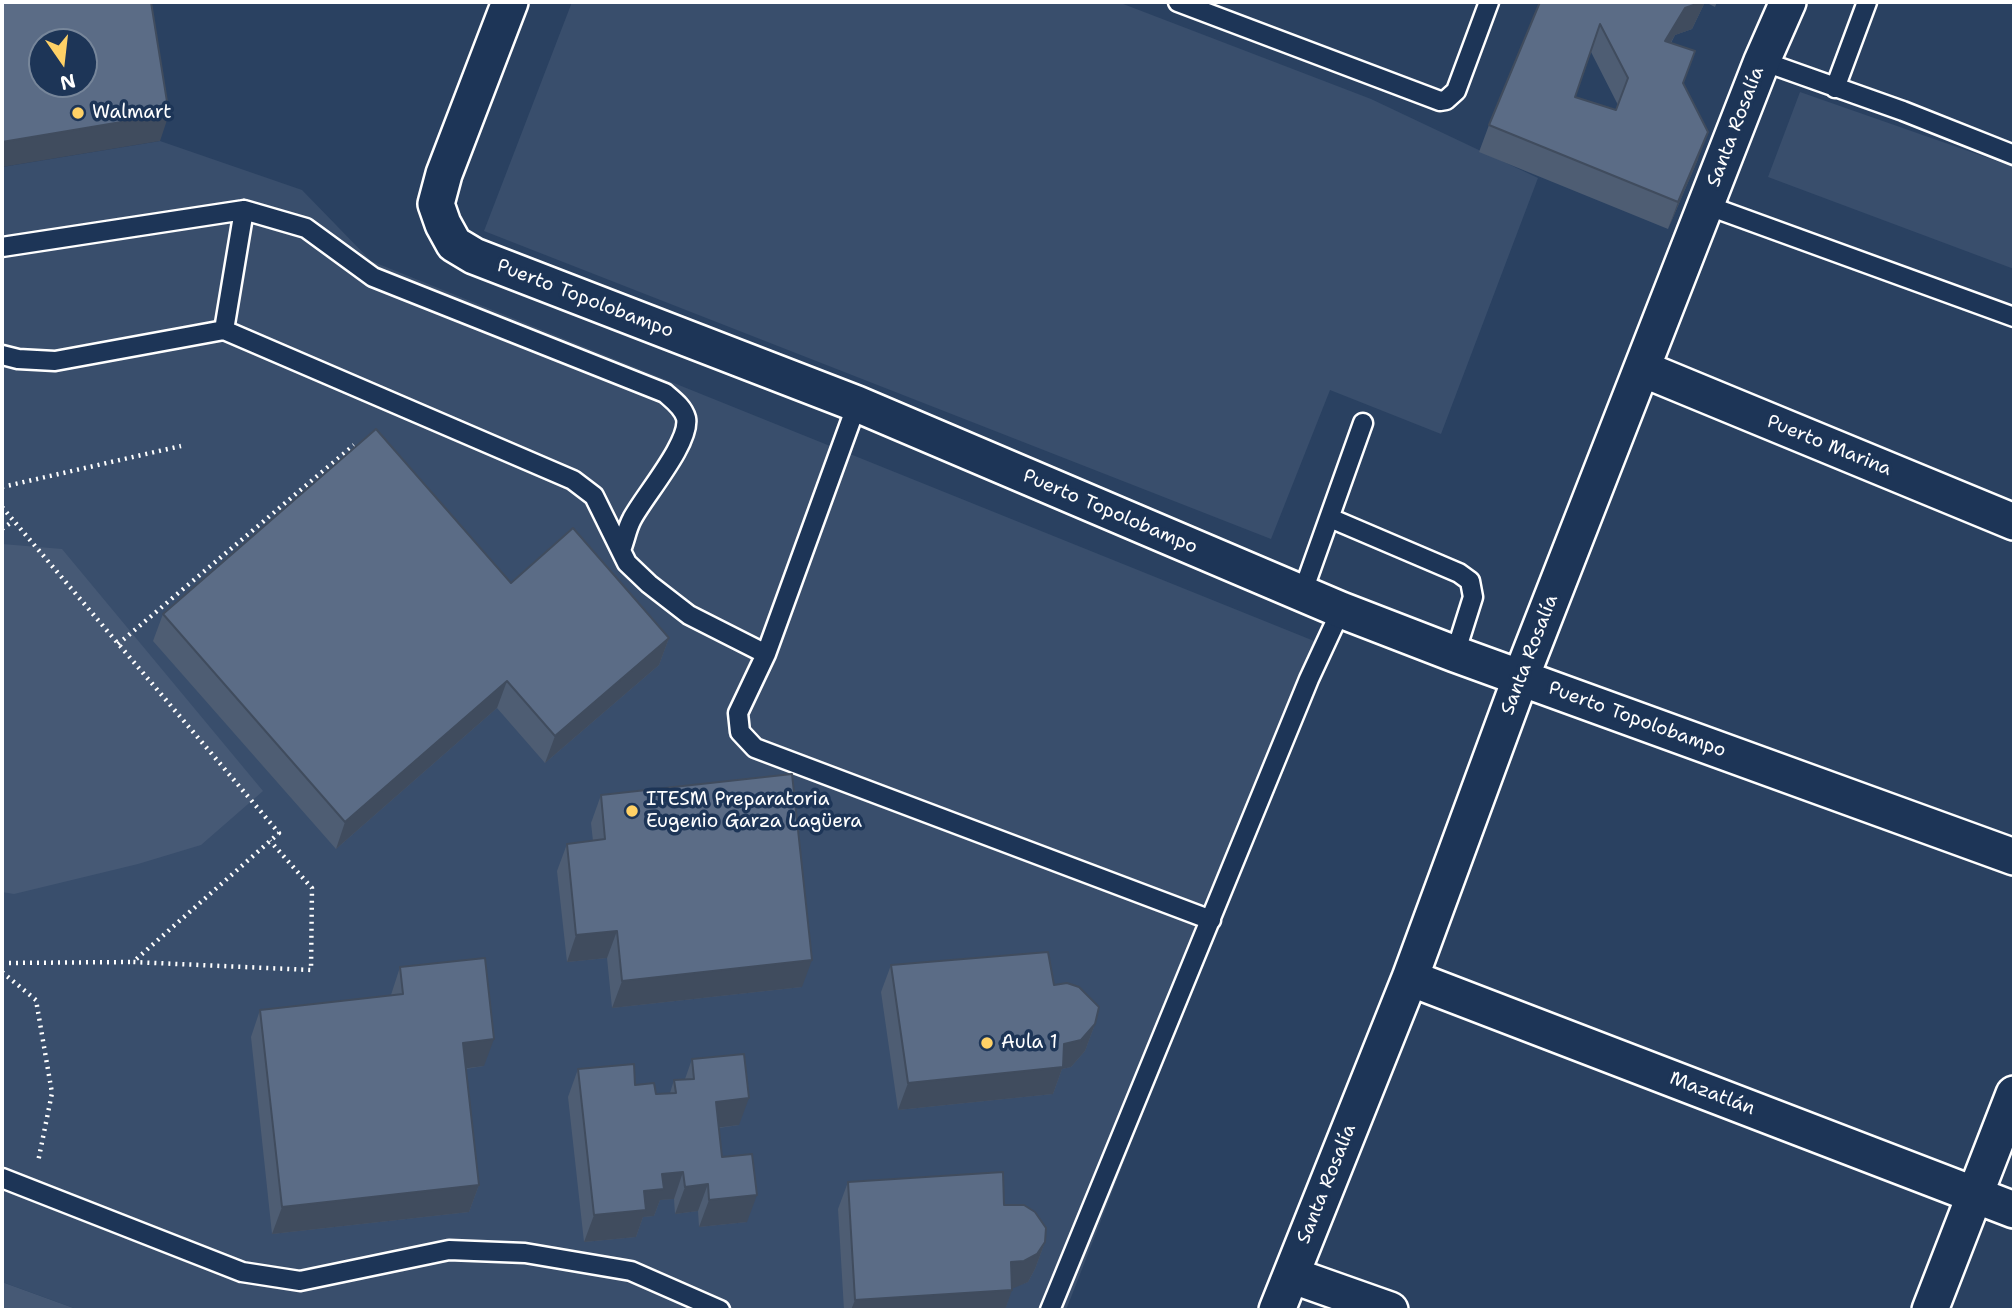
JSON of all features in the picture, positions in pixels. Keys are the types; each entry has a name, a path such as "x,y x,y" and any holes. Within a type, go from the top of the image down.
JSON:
{"street":[{"name":"Puerto Topolobampo","path":"510,2 444,174 436,204 443,225 454,244 474,256 857,404 1341,610 2014,857"},
{"name":"Santa Rosalía","path":"1276,1310 1410,978 1521,677 1762,61 1788,2"},
{"name":"Puerto Marina","path":"1643,369 2014,522"},
{"name":"Mazatlán","path":"1410,978 2014,1210"},
{"path":"1930,1310 2014,1094"},
{"path":"1291,1275 1390,1310"}],"lane":[{"path":"1178,2 1440,101 1446,100 1456,91 1489,2"},
{"path":"1835,88 1867,2"},
{"path":"1762,61 1903,111 2014,155"},
{"path":"1706,205 2014,317"},
{"path":"225,330 244,210"},
{"path":"2,247 244,210 306,228 373,277 665,393 678,404 685,417 686,429 657,483 632,519 621,550"},
{"path":"2,355 18,359 55,360 225,330 573,480 594,496 627,563 649,584 689,615 766,654"},
{"path":"857,404 766,654 738,713 740,732 755,748 1211,920"},
{"path":"1302,594 1363,423"},
{"path":"1330,518 1459,573 1470,581 1473,597 1455,654"},
{"path":"1050,1310 1309,679 1341,610"},
{"path":"2,1178 242,1272 300,1281 449,1250 524,1253 631,1271 720,1310"}],"path":[{"path":"118,644 354,445"},
{"path":"2,487 181,446"},
{"path":"2,507 279,833 133,962"},
{"path":"2,529 13,521"},
{"path":"2,963 133,962 311,970 312,888 270,841"},
{"path":"2,972 36,1000 52,1093 32,1190"}],"shaded area":[{"path":"572,2 1118,2 1371,99 1538,178 1441,434 1330,390 1271,539 484,231"},
{"path":"1800,92 2014,167 2014,269 1768,177"},
{"name":"ITESM Preparatoria Eugenio Garza Lagüera","path":"160,141 302,190 371,261 1329,647 1066,1310 79,1310 2,1282 2,167"},
{"path":"2,544 62,549 263,791 201,845 138,864 14,894 2,892"},
{"path":"2,1282 79,1310 2,1310"}],"building":[{"name":"Walmart","path":"2,2 151,2 169,114 2,142"},
{"path":"1540,2 1702,2 1685,8 1665,41 1695,51 1683,83 1708,132 1678,202 1489,125","holes":["1600,24 1628,78 1616,110 1575,97"]},
{"path":"376,429 511,583 573,528 669,638 555,736 507,681 345,822 163,614"},
{"path":"792,774 812,960 622,981 617,931 576,935 567,844 605,839 601,795"},
{"name":"Aula 1","path":"1048,952 1054,985 1067,983 1079,987 1099,1007 1095,1024 1081,1040 1064,1044 1063,1067 908,1083 891,965"},
{"path":"485,958 494,1039 463,1043 479,1185 282,1207 260,1010 403,994 400,967"},
{"path":"744,1054 749,1098 716,1102 722,1157 752,1154 757,1195 709,1200 708,1184 685,1187 683,1172 662,1174 664,1189 644,1191 646,1210 594,1215 578,1069 634,1064 635,1085 654,1083 656,1094 676,1093 674,1080 694,1079 692,1059"},
{"path":"1003,1172 1004,1205 1024,1205 1035,1212 1046,1228 1045,1242 1037,1254 1024,1261 1011,1262 1012,1290 855,1300 848,1182"}],"place":[{"name":"Walmart","path":"78,113"},
{"name":"ITESM Preparatoria Eugenio Garza Lagüera","path":"632,811"},
{"name":"Aula 1","path":"987,1043"}]}
